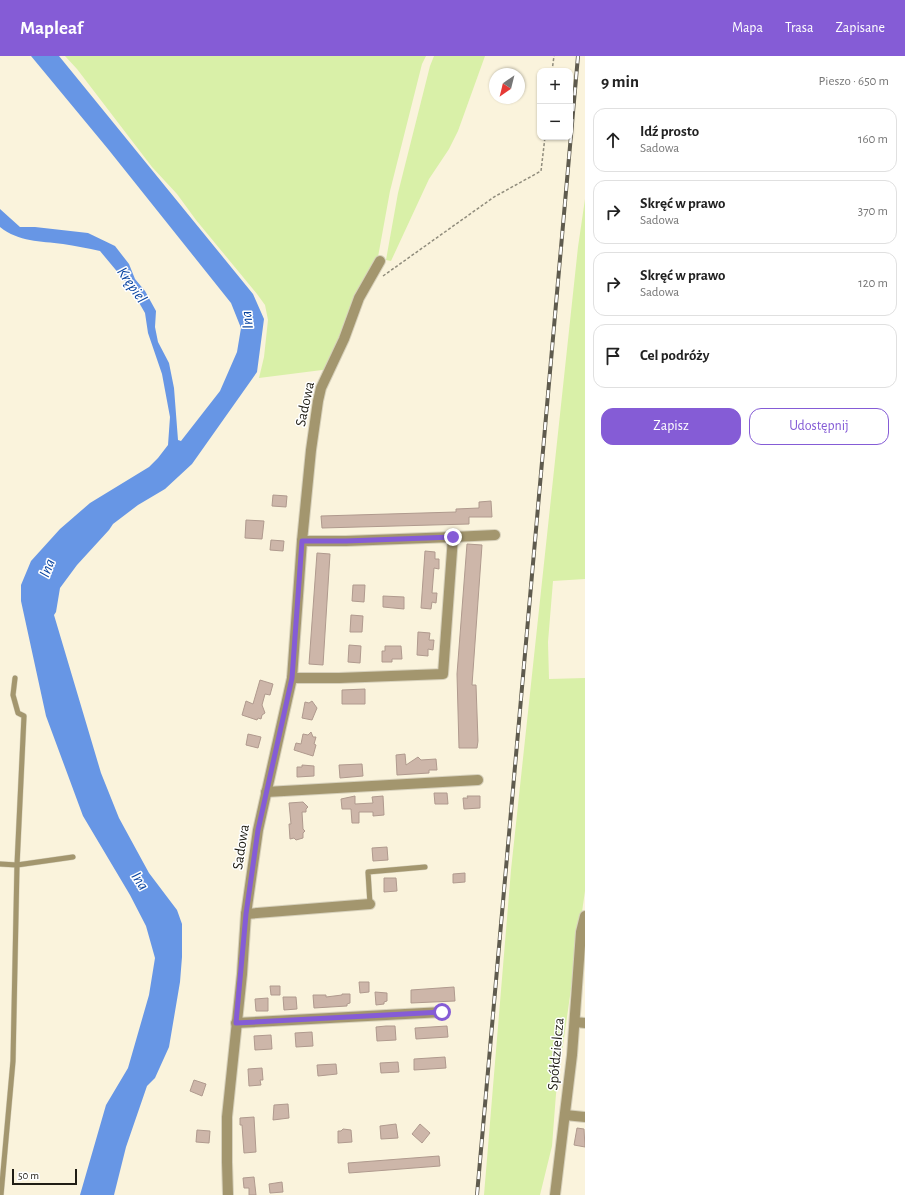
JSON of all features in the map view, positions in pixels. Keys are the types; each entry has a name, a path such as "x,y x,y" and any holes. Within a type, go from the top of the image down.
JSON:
{"street":[{"name":"Sadowa","path":"228,1195 227,1117 246,914 258,830 292,678 302,541 311,450 318,401 321,388 344,339 359,298 380,261"},
{"path":"302,541 346,541 495,535"},
{"path":"292,678 339,678 443,674 453,537"},
{"path":"266,792 478,780"},
{"path":"246,914 370,904"},
{"name":"Spółdzielcza","path":"555,1195 580,1023 581,932 585,916"},
{"path":"236,1023 442,1012"},
{"path":"566,1115 585,1117"}],"lane":[{"path":"1,1195 13,1062 17,865 24,716 18,713 13,695 16,678"},
{"path":"0,864 17,865 73,858"},
{"path":"370,904 368,872 425,866"}],"path":[{"path":"552,68 554,56"},
{"path":"382,277 494,197 541,171 545,140"}],"green space":[{"path":"65,56 426,56 422,64 390,191 378,257 330,369 259,378 264,357 268,320 265,305 196,220 177,194 152,167 77,69"},
{"path":"434,56 485,56 458,131 449,149 429,179 391,261 386,260 398,193 430,66"},
{"path":"585,199 585,579 553,581 548,642 549,679 585,678 585,891 556,1094 552,1146 540,1195 484,1195 511,870 578,247"}],"water":[{"path":"31,56 59,56 253,294 264,319 257,372 192,464 165,489 138,505 113,524 77,565 60,588 56,612 54,615 101,773 119,818 149,873 177,910 182,924 180,982 169,1047 155,1078 147,1086 126,1147 114,1195 80,1195 106,1105 128,1068 149,995 155,958 146,926 130,895 83,816 46,716 21,601 21,585 31,561 60,529 90,503 149,467 158,458 168,445 170,417 162,374 148,333 145,313 130,287 100,251 30,240 7,232 0,227 0,209 20,227 35,227 88,233 115,246 129,264 135,279 145,291 156,311 155,327 158,342 169,363 174,388 178,440 181,441 220,391 237,352 241,328 231,303 108,149"}],"building":[{"path":"273,495 287,496 286,507 272,506"},
{"path":"491,501 492,517 469,517 469,524 322,528 321,516 456,512 456,509 479,508 479,502"},
{"path":"246,520 264,521 262,539 245,538"},
{"path":"271,540 284,541 283,551 270,550"},
{"path":"467,544 482,545 472,685 476,685 477,748 459,748 457,674"},
{"path":"425,551 435,552 435,559 439,559 439,569 434,568 432,593 437,593 436,603 432,602 431,609 421,608"},
{"path":"317,553 330,554 323,665 309,664"},
{"path":"353,585 365,585 364,602 352,601"},
{"path":"383,596 404,597 404,609 383,607"},
{"path":"351,615 363,616 362,632 350,632"},
{"path":"418,632 430,633 429,640 434,640 433,650 428,649 428,656 417,655"},
{"path":"349,645 361,646 360,663 348,662"},
{"path":"385,646 401,646 402,659 392,659 392,662 382,662 382,651 385,651"},
{"path":"260,680 273,684 270,695 265,694 262,705 265,713 262,715 261,719 258,718 257,720 242,715 246,701 253,704"},
{"path":"365,689 365,704 342,704 342,690"},
{"path":"312,701 317,708 312,720 302,718 305,702 309,703"},
{"path":"311,732 313,737 316,737 314,744 316,745 313,756 294,750 296,743 301,744 303,734 308,735"},
{"path":"248,734 261,737 258,748 246,745"},
{"path":"405,754 406,765 418,757 421,760 436,759 437,770 429,770 429,773 397,775 396,755"},
{"path":"362,764 363,776 340,778 339,765"},
{"path":"302,765 314,766 314,776 297,777 297,767 302,767"},
{"path":"434,793 447,793 448,804 435,804"},
{"path":"355,796 355,804 373,803 372,797 383,796 384,815 373,816 373,812 359,812 359,823 352,823 351,809 342,809 341,799"},
{"path":"467,796 480,796 480,808 464,809 463,798 468,798"},
{"path":"303,802 308,807 306,812 302,812 303,829 305,831 303,833 303,838 296,840 294,838 290,839 289,824 291,824 289,803"},
{"path":"387,847 388,860 373,861 372,848"},
{"path":"465,873 465,882 453,883 453,874"},
{"path":"384,878 396,878 397,891 384,892"},
{"path":"359,982 369,982 369,992 360,993"},
{"path":"270,986 280,986 280,995 271,995"},
{"path":"454,987 455,1001 411,1003 411,990"},
{"path":"375,992 387,993 387,1001 384,1002 384,1004 376,1005"},
{"path":"350,994 350,1003 347,1004 347,1006 314,1008 313,995 326,995 326,997"},
{"path":"283,997 296,997 297,1009 284,1010"},
{"path":"268,998 268,1011 256,1011 255,999"},
{"path":"395,1026 396,1040 377,1041 376,1027"},
{"path":"447,1026 448,1037 416,1039 415,1028"},
{"path":"312,1032 313,1046 296,1047 295,1033"},
{"path":"271,1035 272,1049 255,1050 254,1036"},
{"path":"445,1057 446,1068 414,1070 414,1059"},
{"path":"398,1062 399,1072 381,1073 380,1063"},
{"path":"336,1064 337,1074 318,1076 317,1065"},
{"path":"262,1068 263,1080 260,1080 261,1085 249,1086 248,1069"},
{"path":"194,1080 206,1084 202,1096 190,1091"},
{"path":"288,1104 289,1118 273,1120 274,1105"},
{"path":"254,1117 256,1152 244,1153 240,1118"},
{"path":"396,1124 398,1138 381,1139 380,1126"},
{"path":"420,1124 430,1133 422,1143 412,1134"},
{"path":"577,1128 584,1129 585,1147 574,1145"},
{"path":"343,1129 351,1130 352,1142 338,1143 338,1131"},
{"path":"197,1130 210,1131 209,1143 196,1142"},
{"path":"439,1156 440,1166 349,1173 348,1163"},
{"path":"254,1177 256,1195 249,1195 249,1188 244,1188 243,1178"},
{"path":"282,1182 283,1192 270,1193 269,1184"}],"railway":[{"path":"477,1195 578,56"}],"route":[{"path":"442,1012 236,1023 242,974 246,914 258,830 292,678 302,541 453,537"}],"water label":[{"name":"Krępiel","path":"132,285"},
{"name":"Ina","path":"247,320"},
{"name":"Ina","path":"47,568"},
{"name":"Ina","path":"140,881"}]}
